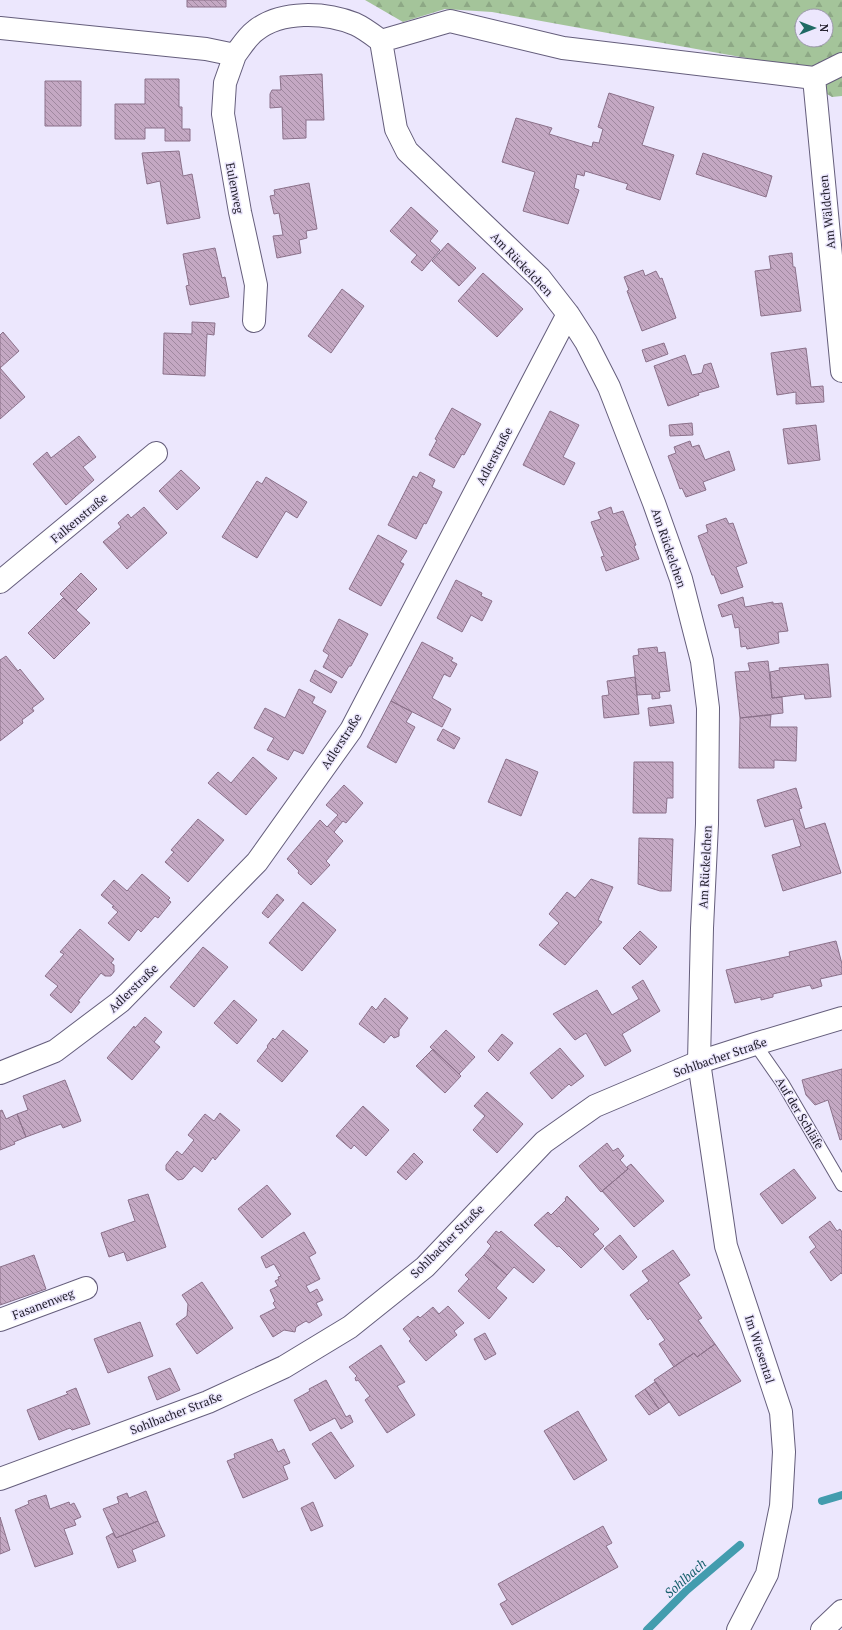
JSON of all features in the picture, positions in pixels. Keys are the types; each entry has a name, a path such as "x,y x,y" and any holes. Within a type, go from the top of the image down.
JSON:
{"street":[{"name":"Eulenweg","path":"254,322 256,285 240,212 223,114 225,83 235,55 254,31 279,18 301,15 328,17 355,24 381,41"},
{"path":"381,41 450,21 563,48 814,78 842,64"},
{"path":"0,28 198,48 235,55"},
{"name":"Am Rückelchen","path":"381,41 396,129 407,151 540,278 568,314 586,342 609,387 681,579 702,661 708,708 707,824 702,928 699,1062"},
{"name":"Am Wäldchen","path":"814,78 842,371"},
{"name":"Adlerstraße","path":"0,1073 55,1051 120,1002 257,862 351,730 568,314"},
{"name":"Falkenstraße","path":"0,582 156,453"},
{"name":"Sohlbacher Straße","path":"0,1479 208,1402 290,1363 350,1327 425,1267 544,1142 595,1106 699,1062 842,1018"},
{"name":"Im Wiesental","path":"699,1062 726,1246 781,1412 782,1420 784,1452 781,1506 769,1567 767,1574 738,1630"},
{"name":"Fasanenweg","path":"0,1320 86,1288"},
{"path":"822,1630 842,1610"}],"lane":[{"name":"Auf der Schläfe","path":"755,1044 783,1084 842,1183"}],"green space":[{"path":"365,0 842,0 842,96 832,97 779,64 492,12 445,9 403,22"}],"building":[{"path":"187,0 226,0 226,7 187,7"},
{"path":"322,74 324,120 306,120 306,138 283,139 282,107 270,108 270,94 272,90 281,90 280,76"},
{"path":"145,79 179,79 179,107 182,107 182,129 190,129 190,141 165,141 165,128 145,128 145,139 115,139 115,104 145,104"},
{"path":"45,81 81,81 81,126 45,126"},
{"path":"609,93 654,107 642,145 674,155 660,200 626,189 628,184 585,171 584,176 577,174 574,188 579,190 568,224 523,211 535,172 502,162 516,118 552,128 549,134 592,147 593,142 599,143 603,129 598,127"},
{"path":"179,151 183,176 192,174 200,218 167,224 160,181 147,184 142,153"},
{"path":"703,153 772,176 766,197 696,174"},
{"path":"309,183 317,229 306,231 307,238 299,240 301,253 277,258 273,236 283,235 279,213 274,214 270,196 275,195 274,190"},
{"path":"411,207 438,231 430,241 440,250 422,271 411,262 417,255 390,231"},
{"path":"448,243 476,268 459,286 432,261"},
{"path":"215,248 222,278 225,277 229,297 190,305 186,286 189,285 183,254"},
{"path":"792,253 801,311 761,316 755,271 771,269 769,256"},
{"path":"643,270 645,276 656,271 660,279 662,278 676,318 642,331 627,291 629,290 624,277"},
{"path":"483,273 523,309 497,337 458,301"},
{"path":"342,289 364,306 331,353 308,336"},
{"path":"192,322 215,323 214,335 207,334 205,376 163,374 164,333 192,334"},
{"path":"3,332 19,351 0,368 0,335"},
{"path":"664,343 668,354 646,362 642,350"},
{"path":"806,348 811,387 823,386 824,402 796,404 796,392 777,395 771,353"},
{"path":"685,355 692,375 702,373 704,365 711,363 719,387 698,393 699,395 668,406 654,366"},
{"path":"0,368 25,397 0,419"},
{"path":"452,408 481,424 464,455 462,454 454,468 429,455 437,440 435,439"},
{"path":"550,411 579,425 563,457 575,463 564,485 523,465"},
{"path":"692,423 693,435 670,436 669,425"},
{"path":"816,425 820,460 788,464 783,429"},
{"path":"79,436 96,457 83,467 94,480 66,505 33,464 47,452 51,458"},
{"path":"690,441 692,447 699,445 705,460 729,451 735,470 703,482 706,490 686,497 682,488 680,489 668,456 676,453 674,447"},
{"path":"181,470 200,488 177,510 159,491"},
{"path":"420,472 435,480 432,487 442,492 426,524 424,523 416,539 388,525 413,476 417,478"},
{"path":"266,477 307,502 297,518 286,511 257,558 222,537 257,481 262,484"},
{"path":"144,507 167,533 127,569 103,542 121,527 118,523 128,514 131,518"},
{"path":"611,507 613,514 623,511 636,545 634,546 639,559 606,571 601,557 604,556 591,522 601,519 598,512"},
{"path":"726,518 729,524 733,523 747,563 736,567 743,587 721,594 714,575 712,575 698,536 708,532 706,525"},
{"path":"378,535 407,551 400,562 404,564 381,606 349,589"},
{"path":"81,573 97,589 76,610 60,594"},
{"path":"456,580 482,593 481,596 492,601 482,621 471,615 462,632 437,618"},
{"path":"743,597 745,607 773,602 773,604 782,603 788,631 778,632 779,643 747,649 746,646 741,647 739,627 735,628 732,614 722,617 718,605"},
{"path":"63,598 90,623 54,659 28,633"},
{"path":"339,619 368,634 351,666 349,666 342,678 323,667 329,655 323,651"},
{"path":"422,642 453,658 451,661 457,664 450,677 444,674 432,698 451,709 442,727 391,701"},
{"path":"657,647 658,653 665,652 670,691 659,692 660,698 652,699 652,694 637,695 633,656 639,655 638,649"},
{"path":"6,656 18,671 20,669 44,699 32,708 34,711 22,720 23,723 0,741 0,660"},
{"path":"768,661 772,698 782,697 783,713 740,718 735,672 750,671 748,663"},
{"path":"828,664 831,697 805,699 804,694 772,698 770,672 780,670 779,668"},
{"path":"315,670 337,682 331,693 310,681"},
{"path":"635,677 639,714 604,718 602,696 609,695 607,681"},
{"path":"299,689 315,697 312,703 326,711 303,754 294,750 288,760 267,750 274,738 254,728 265,708 285,718"},
{"path":"391,701 412,712 406,722 415,727 396,763 367,747"},
{"path":"671,705 674,723 650,726 648,708"},
{"path":"771,715 770,727 797,727 796,761 774,760 774,768 739,768 740,718"},
{"path":"443,729 460,738 454,749 437,740"},
{"path":"253,757 277,778 246,815 208,783 218,772 231,783"},
{"path":"506,759 538,772 521,816 488,802"},
{"path":"634,762 673,762 673,798 667,798 666,813 633,813"},
{"path":"344,785 363,803 346,823 343,821 334,832 343,841 326,861 330,865 311,885 298,873 299,871 287,859 320,820 327,827 338,815 326,805"},
{"path":"796,788 802,808 799,809 805,829 825,823 841,873 783,891 772,855 801,846 793,819 765,827 757,800"},
{"path":"198,819 224,840 188,882 165,862 174,852 171,850"},
{"path":"639,838 673,839 671,891 660,891 638,884"},
{"path":"142,874 170,898 168,900 171,902 158,918 155,916 141,932 138,929 129,941 108,923 118,912 112,907 114,906 101,895 114,880 127,891"},
{"path":"591,879 613,887 598,920 602,922 565,965 539,945 559,923 549,914 567,892 575,898"},
{"path":"277,894 284,900 268,918 262,913"},
{"path":"303,902 336,930 302,971 269,943"},
{"path":"80,929 114,959 111,963 114,965 114,972 111,976 105,976 101,973 78,1001 80,1002 71,1013 50,995 58,986 45,976 64,954 60,952"},
{"path":"640,931 657,947 640,965 623,948"},
{"path":"836,941 842,964 842,974 820,979 822,986 812,989 810,985 773,994 773,997 761,1000 761,997 735,1003 726,970 790,956 789,952"},
{"path":"203,947 228,967 194,1007 170,987"},
{"path":"643,980 660,1011 622,1034 631,1051 605,1066 586,1033 575,1040 553,1014 597,990 612,1015 639,999 632,987"},
{"path":"385,998 408,1018 399,1030 399,1036 394,1038 391,1035 384,1043 359,1024 372,1006 376,1010"},
{"path":"234,1000 257,1020 237,1044 214,1023"},
{"path":"145,1017 162,1032 154,1042 160,1047 132,1080 107,1058 134,1026 135,1028"},
{"path":"283,1030 308,1051 282,1082 257,1061 273,1038 275,1040"},
{"path":"446,1030 475,1057 459,1074 430,1047"},
{"path":"502,1034 513,1043 498,1061 488,1051"},
{"path":"560,1048 584,1076 571,1086 569,1084 552,1099 530,1073"},
{"path":"433,1049 461,1076 445,1093 416,1066"},
{"path":"842,1069 842,1139 840,1140 828,1100 815,1105 806,1095 802,1080"},
{"path":"65,1080 81,1121 63,1128 61,1124 26,1137 17,1114 28,1110 23,1096"},
{"path":"487,1092 523,1124 497,1153 473,1130 485,1116 474,1106"},
{"path":"363,1106 389,1130 366,1156 354,1145 351,1149 336,1136"},
{"path":"2,1110 6,1119 17,1114 26,1137 14,1142 15,1144 0,1150 0,1111"},
{"path":"220,1113 240,1130 215,1160 213,1157 202,1172 194,1166 183,1179 178,1180 166,1170 166,1165 177,1151 182,1155 194,1140 188,1135 205,1114 214,1121"},
{"path":"607,1143 613,1151 618,1148 624,1156 620,1160 628,1169 601,1192 579,1166"},
{"path":"414,1153 423,1162 406,1180 397,1172"},
{"path":"631,1164 664,1201 634,1227 602,1191 628,1169 627,1167"},
{"path":"794,1169 816,1198 782,1224 760,1194"},
{"path":"267,1185 291,1214 262,1238 238,1209"},
{"path":"148,1194 166,1247 127,1261 124,1252 109,1257 101,1233 135,1221 128,1200"},
{"path":"567,1196 599,1229 593,1234 604,1246 581,1268 559,1246 557,1247 534,1225 548,1212 551,1215 566,1200 565,1199"},
{"path":"830,1221 837,1231 840,1229 842,1232 842,1274 841,1273 831,1281 810,1252 816,1247 809,1237"},
{"path":"496,1231 499,1233 501,1231 545,1270 533,1283 514,1267 507,1275 484,1255 491,1246 487,1242"},
{"path":"304,1232 316,1253 309,1257 320,1279 306,1286 310,1293 317,1289 323,1300 316,1303 322,1315 309,1323 306,1321 296,1327 295,1332 284,1330 273,1337 260,1316 276,1308 273,1303 275,1301 270,1290 278,1286 275,1281 281,1276 274,1264 266,1268 261,1257"},
{"path":"620,1235 637,1257 623,1270 604,1249"},
{"path":"673,1250 690,1275 678,1283 702,1318 698,1320 715,1344 697,1357 694,1353 674,1367 659,1344 665,1340 650,1318 648,1320 630,1295 649,1281 642,1271"},
{"path":"34,1255 46,1289 0,1305 0,1267"},
{"path":"484,1255 507,1275 496,1288 507,1298 489,1319 458,1291 469,1279 465,1275"},
{"path":"202,1282 233,1328 197,1354 176,1324 187,1316 188,1304 182,1295"},
{"path":"448,1306 464,1323 454,1331 457,1335 426,1361 409,1341 411,1339 403,1329 418,1316 420,1318 433,1307 439,1314"},
{"path":"140,1322 153,1356 108,1373 94,1339"},
{"path":"485,1333 496,1354 485,1360 474,1339"},
{"path":"715,1344 741,1381 679,1416 654,1380 694,1353 697,1357"},
{"path":"381,1345 405,1382 397,1386 415,1415 387,1433 365,1400 370,1396 358,1380 356,1381 355,1378 357,1376 349,1367"},
{"path":"170,1368 180,1390 157,1400 148,1377"},
{"path":"326,1380 346,1417 350,1415 353,1422 341,1429 335,1418 310,1431 294,1400 310,1391 309,1389"},
{"path":"655,1382 669,1402 659,1409 645,1389"},
{"path":"76,1388 90,1424 72,1430 70,1428 39,1440 27,1410 68,1394 66,1392"},
{"path":"645,1389 659,1409 649,1415 635,1396"},
{"path":"578,1411 607,1460 574,1480 544,1431"},
{"path":"331,1432 354,1466 335,1479 312,1444"},
{"path":"272,1439 278,1452 284,1449 290,1463 283,1466 288,1479 243,1498 227,1461 235,1458 234,1454"},
{"path":"146,1491 158,1521 116,1538 103,1509 119,1503 117,1497 127,1493 129,1498"},
{"path":"46,1495 50,1509 69,1502 70,1505 74,1503 81,1517 74,1520 76,1525 64,1529 73,1554 35,1567 15,1510 29,1504 28,1501"},
{"path":"313,1502 323,1526 311,1531 301,1508"},
{"path":"0,1517 10,1550 0,1554"},
{"path":"158,1521 165,1536 132,1550 136,1561 118,1568 106,1537 113,1533 116,1538"},
{"path":"603,1526 612,1543 606,1546 618,1567 512,1625 500,1604 507,1600 498,1584"}],"waterway":[{"name":"Sohlbach","path":"822,1501 842,1495"},
{"name":"Sohlbach","path":"647,1630 687,1590 740,1545"}]}
